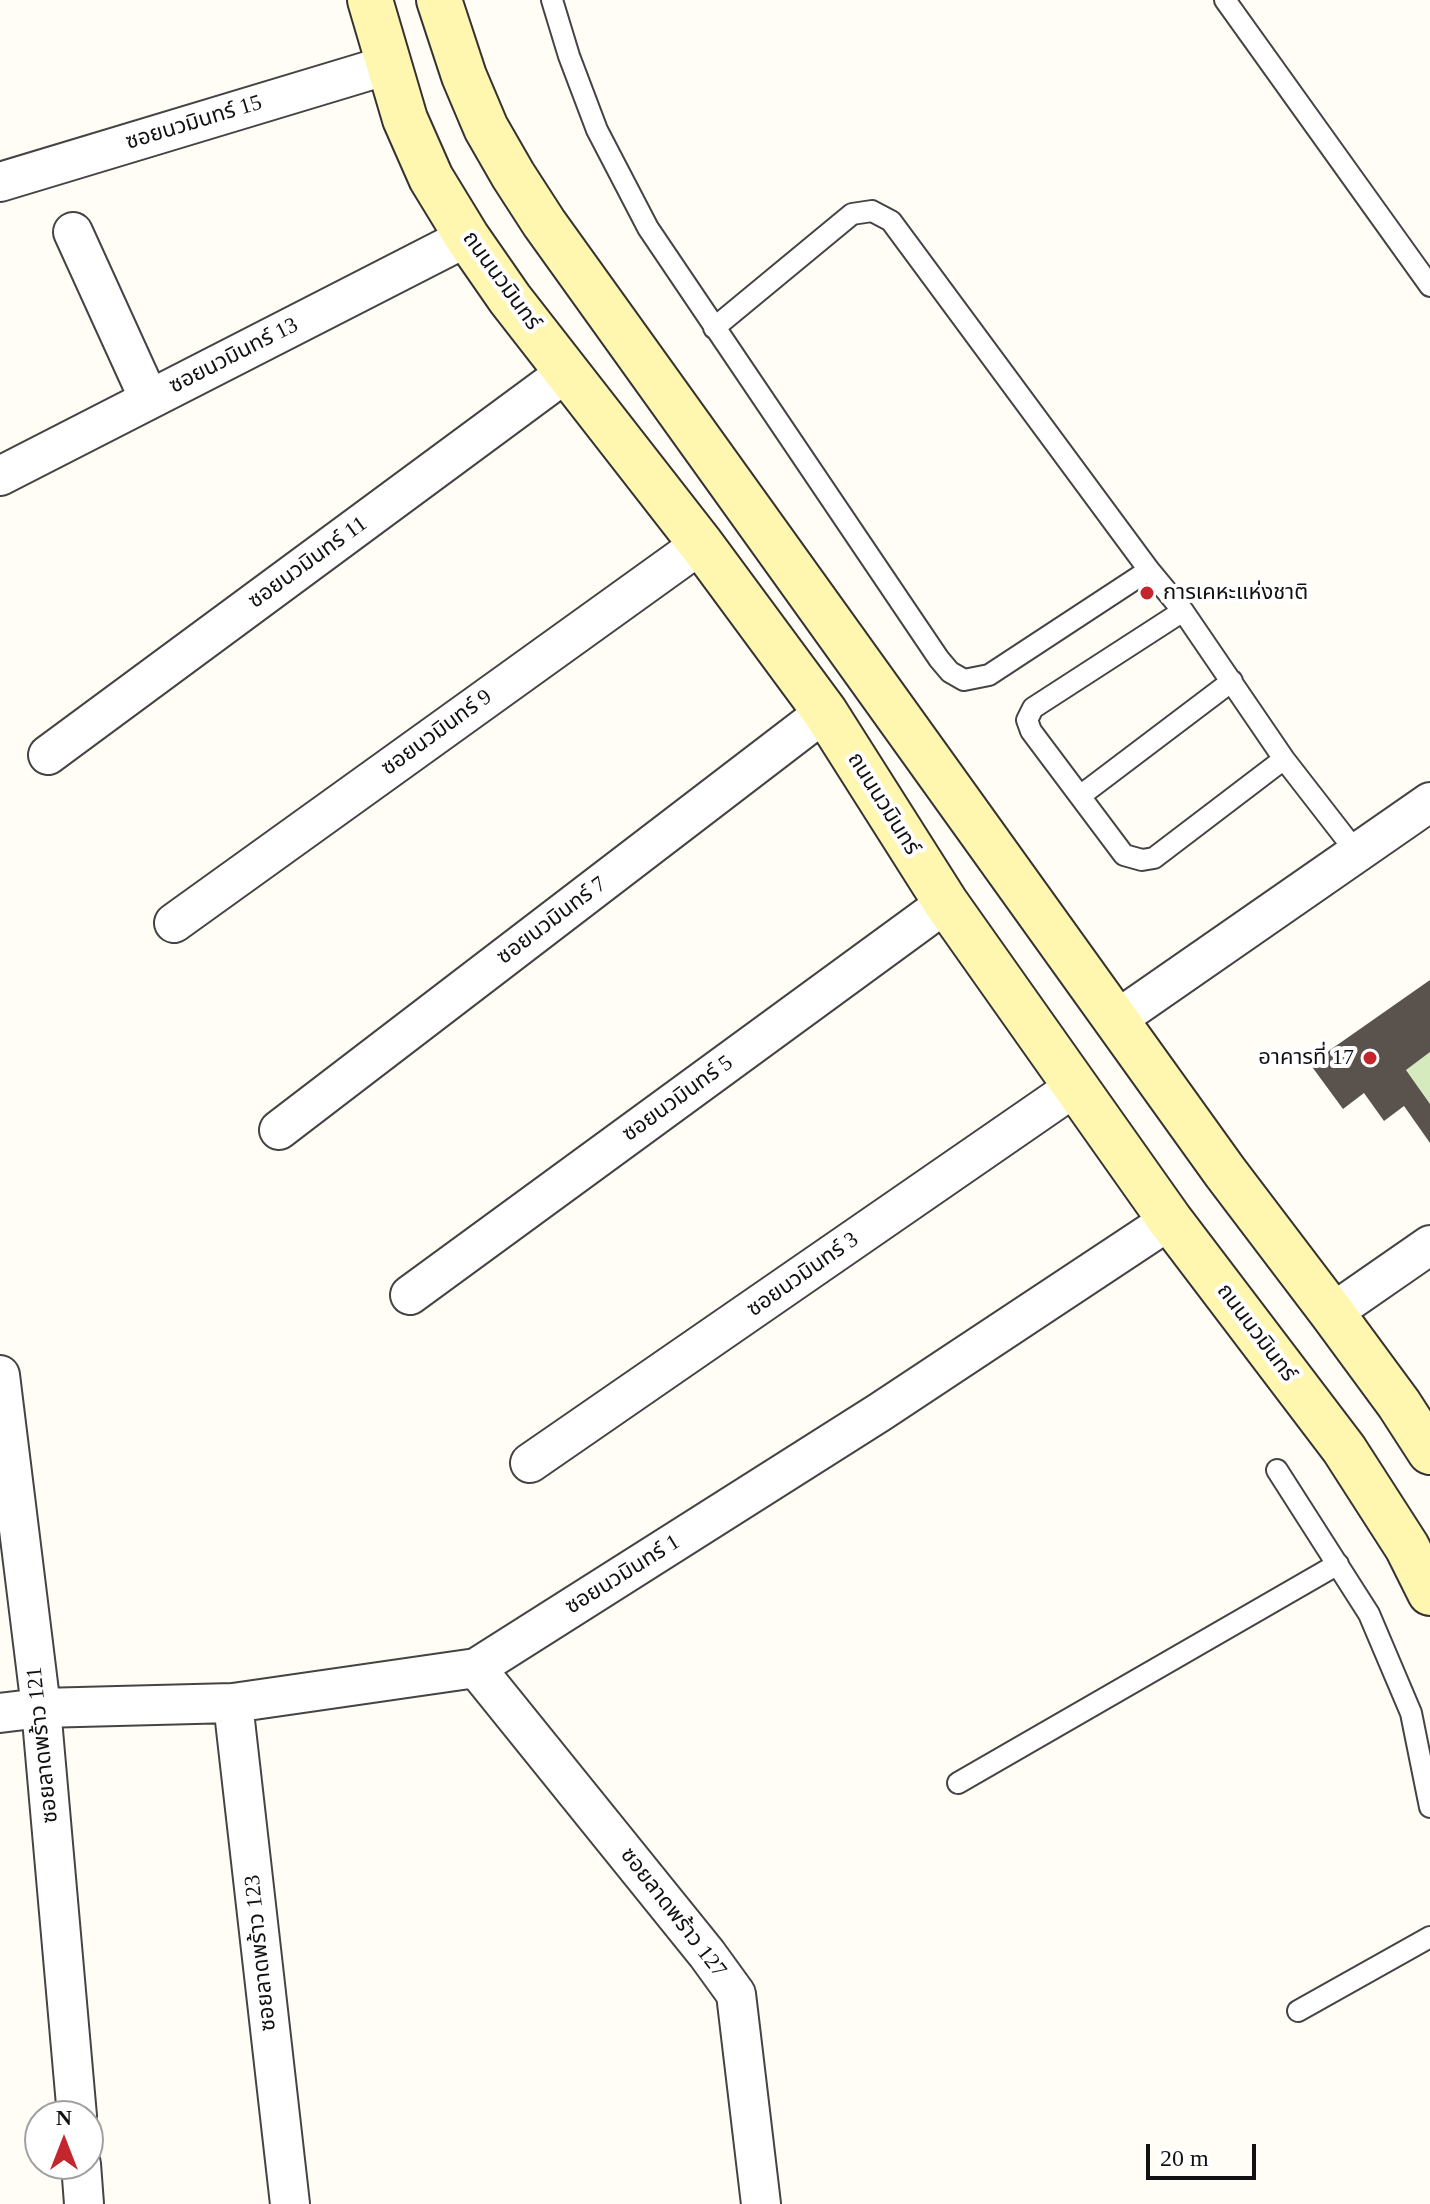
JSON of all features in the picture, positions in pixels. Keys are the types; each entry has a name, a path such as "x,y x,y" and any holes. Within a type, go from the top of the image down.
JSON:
{"main road":[{"name":"ถนนนวมินทร์","path":"370,0 405,119 431,178 467,237 510,299 701,544 825,712 946,903 1170,1220 1344,1449 1407,1547 1430,1593"},
{"path":"439,0 464,76 486,128 536,211 1225,1172 1399,1404 1430,1452"}],"street":[{"name":"ซอยนวมินทร์ 15","path":"0,182 388,65"},
{"path":"73,232 149,399"},
{"name":"ซอยนวมินทร์ 13","path":"0,476 467,237"},
{"name":"ซอยนวมินทร์ 11","path":"48,755 568,371"},
{"name":"ซอยนวมินทร์ 9","path":"174,923 701,544"},
{"name":"ซอยนวมินทร์ 7","path":"279,1130 825,712"},
{"path":"1116,1020 1430,802"},
{"name":"ซอยนวมินทร์ 5","path":"410,1295 946,903"},
{"name":"ซอยนวมินทร์ 3","path":"530,1463 1076,1086"},
{"name":"ซอยนวมินทร์ 1","path":"0,1713 41,1708 233,1703 476,1668 880,1412 1170,1220"},
{"path":"1332,1313 1430,1245"},
{"name":"ซอยลาดพร้าว 121","path":"0,1375 41,1708 76,2100"},
{"name":"ซอยลาดพร้าว 127","path":"476,1668 736,1994 761,2204"},
{"name":"ซอยลาดพร้าว 123","path":"233,1703 290,2204"},
{"path":"82,2180 84,2204"}],"lane":[{"path":"552,0 597,130 648,228 950,672 964,680 989,675 1149,570"},
{"path":"1225,0 1430,286"},
{"path":"714,328 852,214 872,211 891,221 1149,570 1183,611 1284,759 1357,853"},
{"path":"1183,611 1033,708 1027,720 1031,731 1124,855 1142,860 1151,859 1284,759"},
{"path":"1080,796 1232,681"},
{"path":"1277,1470 1369,1614 1411,1713 1430,1807"},
{"path":"958,1783 1338,1564"},
{"path":"1298,2011 1430,1937"}],"green space":[{"path":"1430,1052 1430,1104 1406,1070"}],"building":[{"name":"อาคารที่ 17","path":"1430,980 1430,1052 1406,1070 1430,1104 1430,1143 1404,1106 1384,1121 1364,1093 1343,1109 1310,1064"}],"place":[{"name":"การเคหะแห่งชาติ","path":"1147,593"},
{"name":"อาคารที่ 17","path":"1370,1058"}]}
